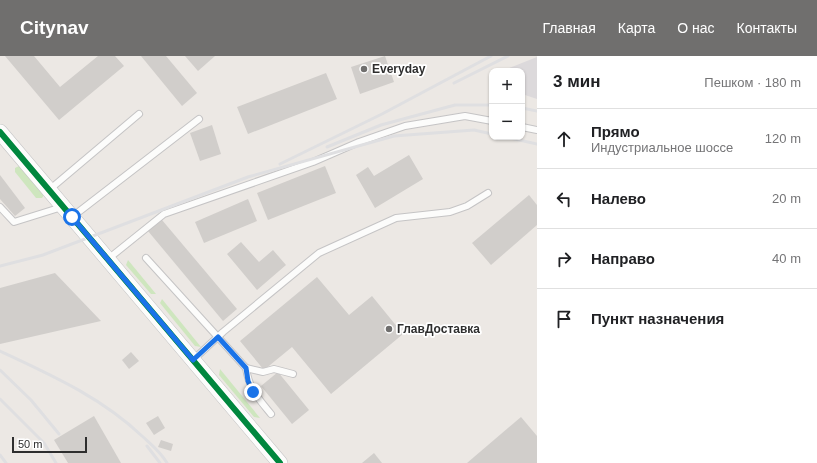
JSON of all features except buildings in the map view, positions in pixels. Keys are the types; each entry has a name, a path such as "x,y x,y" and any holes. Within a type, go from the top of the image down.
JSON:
{"street":[{"path":"1,138 68,212 280,463"}],"lane":[{"path":"49,190 139,114"},
{"path":"108,259 164,214 313,162 359,142 405,126 465,116 489,120"},
{"path":"0,208 14,222 68,212 199,119"},
{"path":"525,127 537,130"},
{"path":"193,360 218,337 319,253 396,218 450,212 467,206 488,192"},
{"path":"146,258 246,368 248,381 253,392 271,414"},
{"path":"246,368 263,372 274,369 293,374"}],"shaded area":[{"path":"537,57 537,99 525,95 525,68 510,68"}],"green space":[{"path":"19,166 44,195 42,198 36,198 15,172 15,168"},
{"path":"128,260 156,294 151,294 126,265"},
{"path":"162,299 201,347 195,346 160,303"},
{"path":"220,369 260,418 254,417 219,375"}],"railway":[{"path":"280,164 382,114 491,56"},
{"path":"454,83 508,56"},
{"path":"327,147 381,125 455,105 489,105"},
{"path":"525,109 537,111"},
{"path":"0,266 43,255 248,177 394,136 474,130 489,133"},
{"path":"519,140 537,144"},
{"path":"0,351 75,388 110,410 153,446 162,455 167,463"},
{"path":"0,370 31,400 59,434"},
{"path":"0,399 44,443 56,463"},
{"path":"147,446 160,463"},
{"path":"0,455 6,463"}],"cycle path":[{"path":"0,132 280,463"}],"place":[{"name":"Everyday","path":"364,69"},
{"name":"ГлавДоставка","path":"389,329"}],"route":[{"path":"72,217 193,360 218,337 246,368 248,381 253,392"}]}
